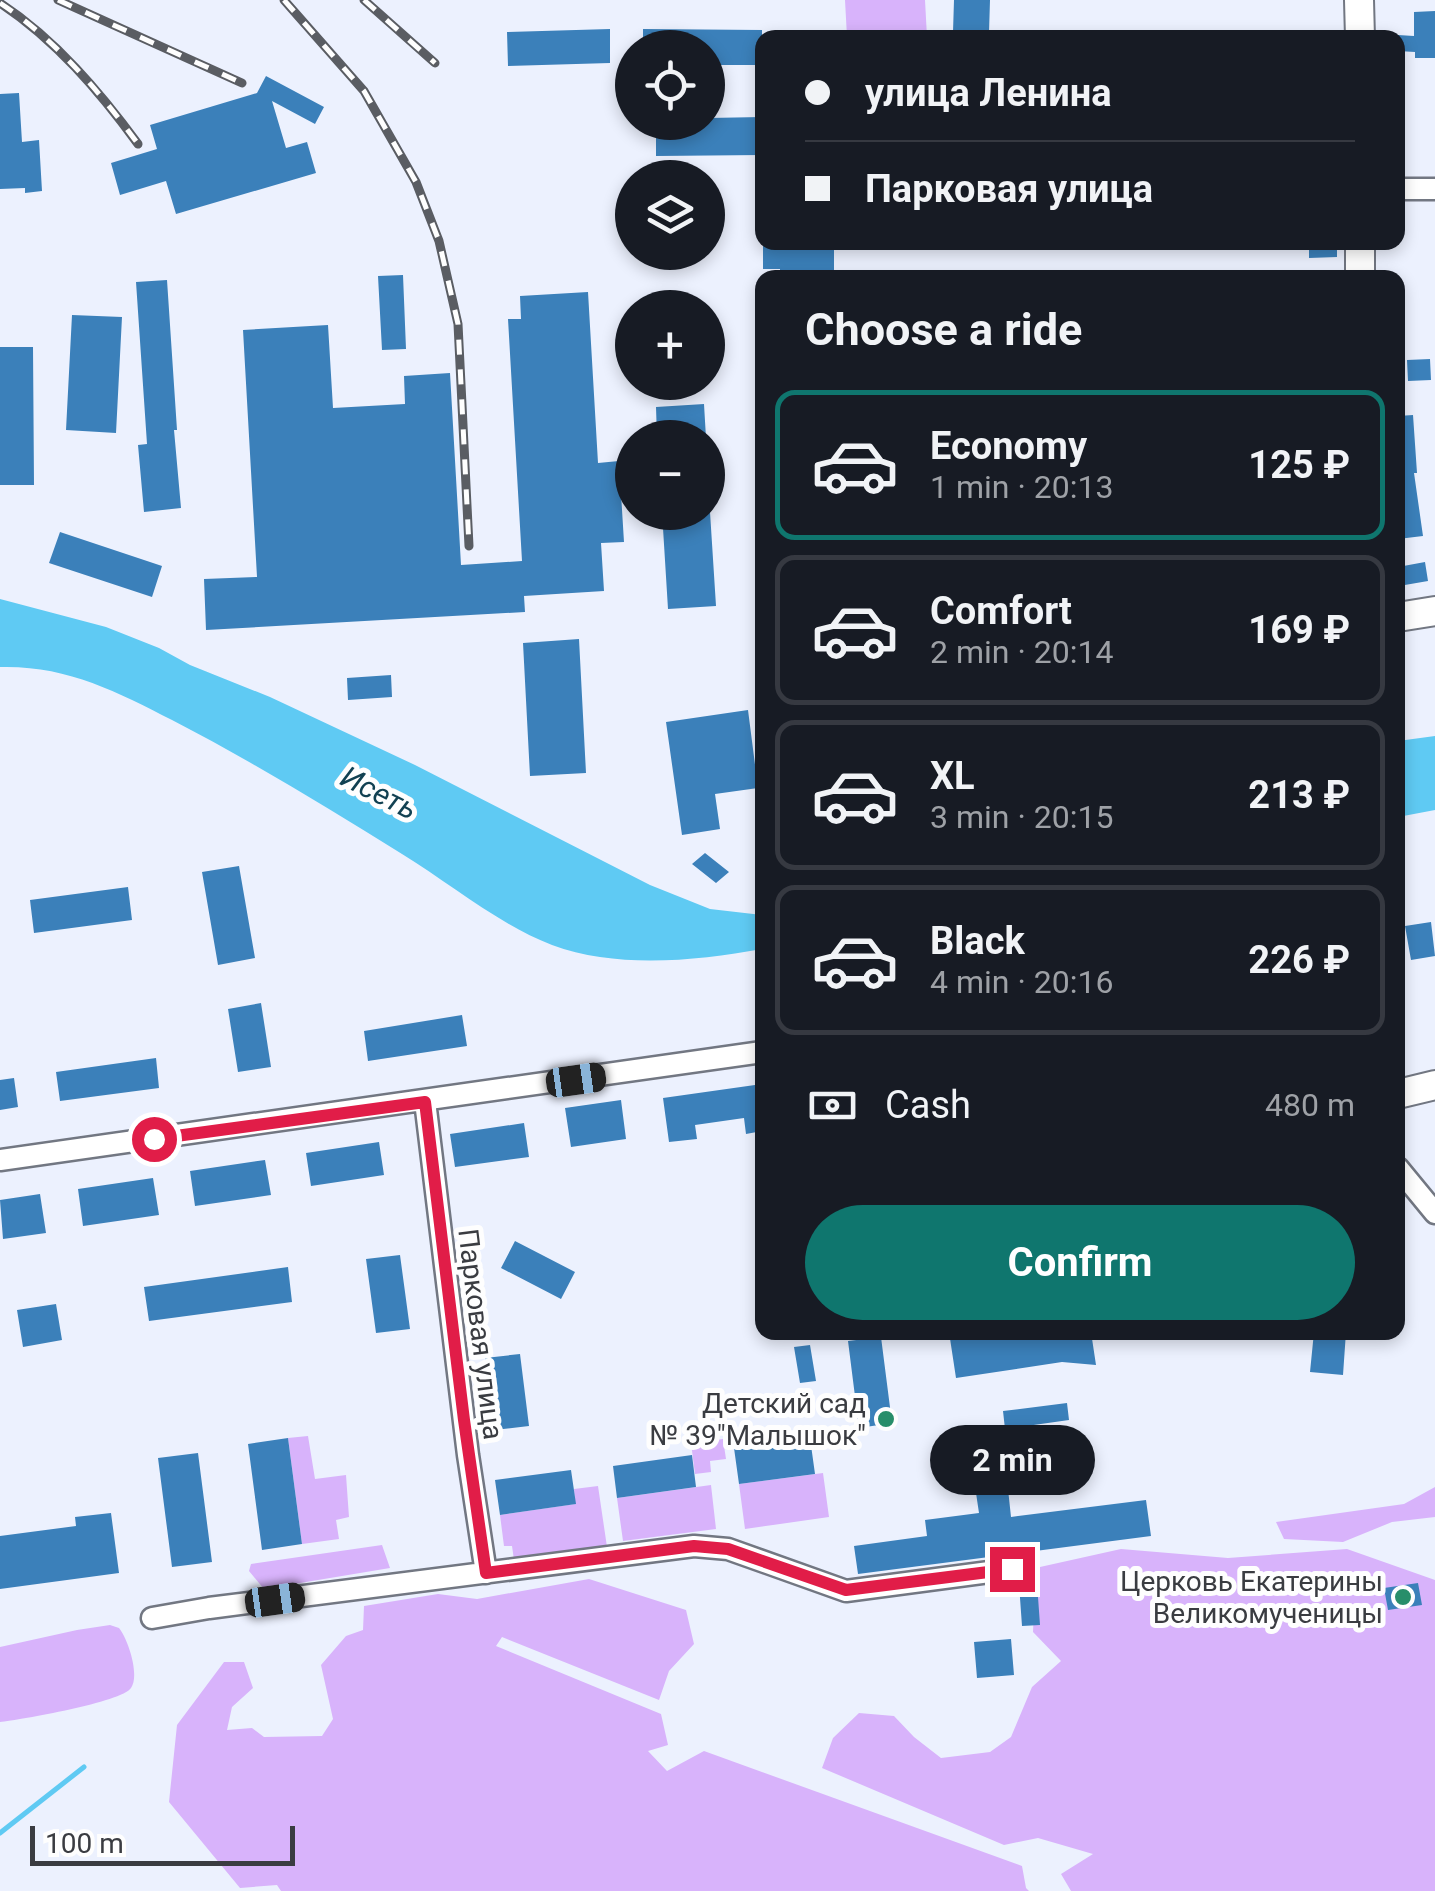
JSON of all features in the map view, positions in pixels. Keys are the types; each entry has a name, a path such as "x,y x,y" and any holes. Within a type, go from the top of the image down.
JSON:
{"street":[{"path":"1359,0 1360,30"},
{"path":"1405,188 1435,188"},
{"path":"1405,616 1435,611"},
{"path":"0,1160 755,1053"},
{"path":"1405,1092 1435,1085"},
{"name":"Парковая улица","path":"425,1102 486,1573"},
{"path":"1405,1177 1435,1213"},
{"path":"152,1618 694,1546 728,1549 846,1590 1012,1569"}],"shaded area":[{"path":"845,0 925,0 927,30 847,30"},
{"path":"308,1436 315,1479 346,1475 349,1517 336,1520 339,1539 302,1544 288,1438"},
{"path":"723,1439 726,1459 710,1461 711,1472 695,1474 691,1443"},
{"path":"823,1473 829,1517 745,1529 739,1484"},
{"path":"711,1485 716,1529 623,1541 617,1498"},
{"path":"598,1486 607,1547 514,1560 512,1546 504,1546 500,1515 575,1504 574,1489"},
{"path":"1435,1487 1435,1517 1392,1522 1343,1542 1284,1539 1276,1522 1404,1504"},
{"path":"382,1545 390,1568 264,1589 249,1571 251,1564"},
{"path":"1121,1549 1228,1558 1347,1549 1435,1580 1435,1891 1071,1891 1061,1874 1093,1854 1038,1838 1004,1845 822,1768 833,1738 859,1713 894,1716 941,1758 990,1752 1011,1737 1032,1687 1061,1661 1033,1632 1040,1567"},
{"path":"589,1579 686,1610 694,1644 669,1671 659,1700 502,1637 496,1646 661,1714 668,1745 648,1751 667,1771 704,1751 1022,1866 1029,1891 281,1891 277,1885 240,1888 169,1802 177,1725 224,1662 244,1662 253,1688 232,1707 227,1730 252,1728 264,1737 322,1736 333,1719 321,1665 346,1636 363,1630 364,1606 438,1594 477,1599"},
{"path":"110,1625 119,1628 129,1648 134,1666 131,1688 91,1704 0,1722 0,1647"}],"water":[{"name":"Исеть","path":"0,599 106,627 415,765 650,885 710,909 755,914 755,950 710,957 629,960 577,953 552,945 494,915 317,802 151,709 68,675 0,667"},
{"path":"1435,736 1435,810 1405,816 1405,740"}],"building":[{"path":"954,0 990,0 989,30 953,30"},
{"path":"1435,11 1435,58 1415,58 1415,52 1405,51 1405,35 1414,36 1414,12"},
{"path":"610,29 610,63 508,66 507,32"},
{"path":"643,29 762,30 755,30 755,65 725,65 725,30"},
{"path":"266,76 324,107 315,124 272,101 286,148 307,142 316,173 176,214 166,181 120,195 111,163 157,149 150,125 257,93"},
{"path":"19,93 22,142 39,140 42,191 0,189 0,94"},
{"path":"755,117 755,155 656,156 656,140 725,140 725,118"},
{"path":"763,250 834,250 834,270 763,269"},
{"path":"1309,250 1337,250 1337,257 1309,258"},
{"path":"403,275 406,349 382,350 378,276"},
{"path":"167,280 181,508 144,512 138,445 147,444 136,282"},
{"path":"588,292 598,463 615,461 615,530 623,530 624,542 601,543 604,591 524,596 525,612 206,630 204,579 257,577 243,330 328,325 333,408 405,404 404,376 450,373 461,565 522,561 508,319 521,319 520,296"},
{"path":"72,315 122,317 116,433 66,430"},
{"path":"0,347 33,347 34,485 0,485"},
{"path":"1430,359 1431,380 1408,381 1407,360"},
{"path":"704,404 705,420 656,420 656,407"},
{"path":"1413,415 1414,473 1423,536 1405,538 1405,416"},
{"path":"663,530 711,530 716,606 668,609"},
{"path":"60,532 162,566 152,597 49,563"},
{"path":"1425,562 1428,581 1405,585 1405,566"},
{"path":"579,639 586,773 530,776 523,643"},
{"path":"391,675 392,697 348,700 347,678"},
{"path":"748,710 755,788 715,794 720,829 682,835 666,722"},
{"path":"705,853 729,872 716,883 692,864"},
{"path":"239,866 255,958 218,965 202,872"},
{"path":"128,887 132,920 34,933 30,900"},
{"path":"1431,922 1435,956 1411,960 1405,926"},
{"path":"261,1003 271,1067 238,1072 228,1009"},
{"path":"462,1015 467,1046 368,1061 364,1031"},
{"path":"156,1058 159,1088 60,1101 56,1072"},
{"path":"14,1078 18,1107 0,1110 0,1080"},
{"path":"755,1085 755,1132 746,1134 744,1118 695,1125 697,1139 669,1142 663,1098"},
{"path":"621,1100 626,1139 571,1147 565,1108"},
{"path":"524,1123 529,1157 455,1167 450,1134"},
{"path":"379,1142 384,1175 311,1186 306,1153"},
{"path":"265,1160 271,1195 195,1206 190,1171"},
{"path":"153,1178 159,1215 83,1226 78,1189"},
{"path":"40,1194 46,1233 3,1239 0,1200"},
{"path":"515,1241 575,1272 561,1299 501,1268"},
{"path":"400,1255 410,1329 376,1333 366,1259"},
{"path":"288,1267 292,1302 149,1321 144,1287"},
{"path":"56,1304 62,1340 23,1347 17,1310"},
{"path":"881,1340 892,1423 859,1428 848,1341"},
{"path":"950,1340 1092,1340 1096,1365 1062,1362 956,1378"},
{"path":"1313,1340 1345,1340 1343,1375 1310,1372"},
{"path":"810,1345 816,1381 800,1383 794,1347"},
{"path":"520,1354 529,1426 494,1430 485,1358"},
{"path":"1067,1403 1069,1420 1005,1429 1003,1411"},
{"path":"288,1438 302,1544 262,1550 248,1444"},
{"path":"810,1438 815,1474 739,1484 734,1448"},
{"path":"198,1453 212,1562 172,1567 158,1458"},
{"path":"692,1455 696,1487 617,1498 613,1466"},
{"path":"571,1470 576,1504 500,1515 495,1480"},
{"path":"1008,1489 1011,1517 1146,1500 1151,1536 858,1574 854,1546 927,1536 925,1520 979,1513 976,1493"},
{"path":"111,1513 119,1573 0,1589 0,1536 76,1526 75,1517"},
{"path":"1037,1583 1040,1625 1022,1626 1019,1584"},
{"name":"Церковь Екатерины Великомученицы","path":"1418,1583 1422,1605 1388,1610 1384,1588"},
{"path":"1011,1639 1014,1675 977,1678 974,1642"}],"waterway":[{"path":"0,1833 84,1767"}],"railway":[{"path":"58,0 242,83"},
{"path":"284,0 364,91 416,182 439,241 458,324 469,546"},
{"path":"364,0 435,63"},
{"path":"0,3 75,67 138,144"}],"place":[{"name":"Детский сад № 39\"Малышок\"","path":"886,1419"},
{"name":"Церковь Екатерины Великомученицы","path":"1403,1597"}],"route":[{"path":"154,1139 425,1102 486,1573 694,1546 728,1549 846,1590 1012,1569"}]}
